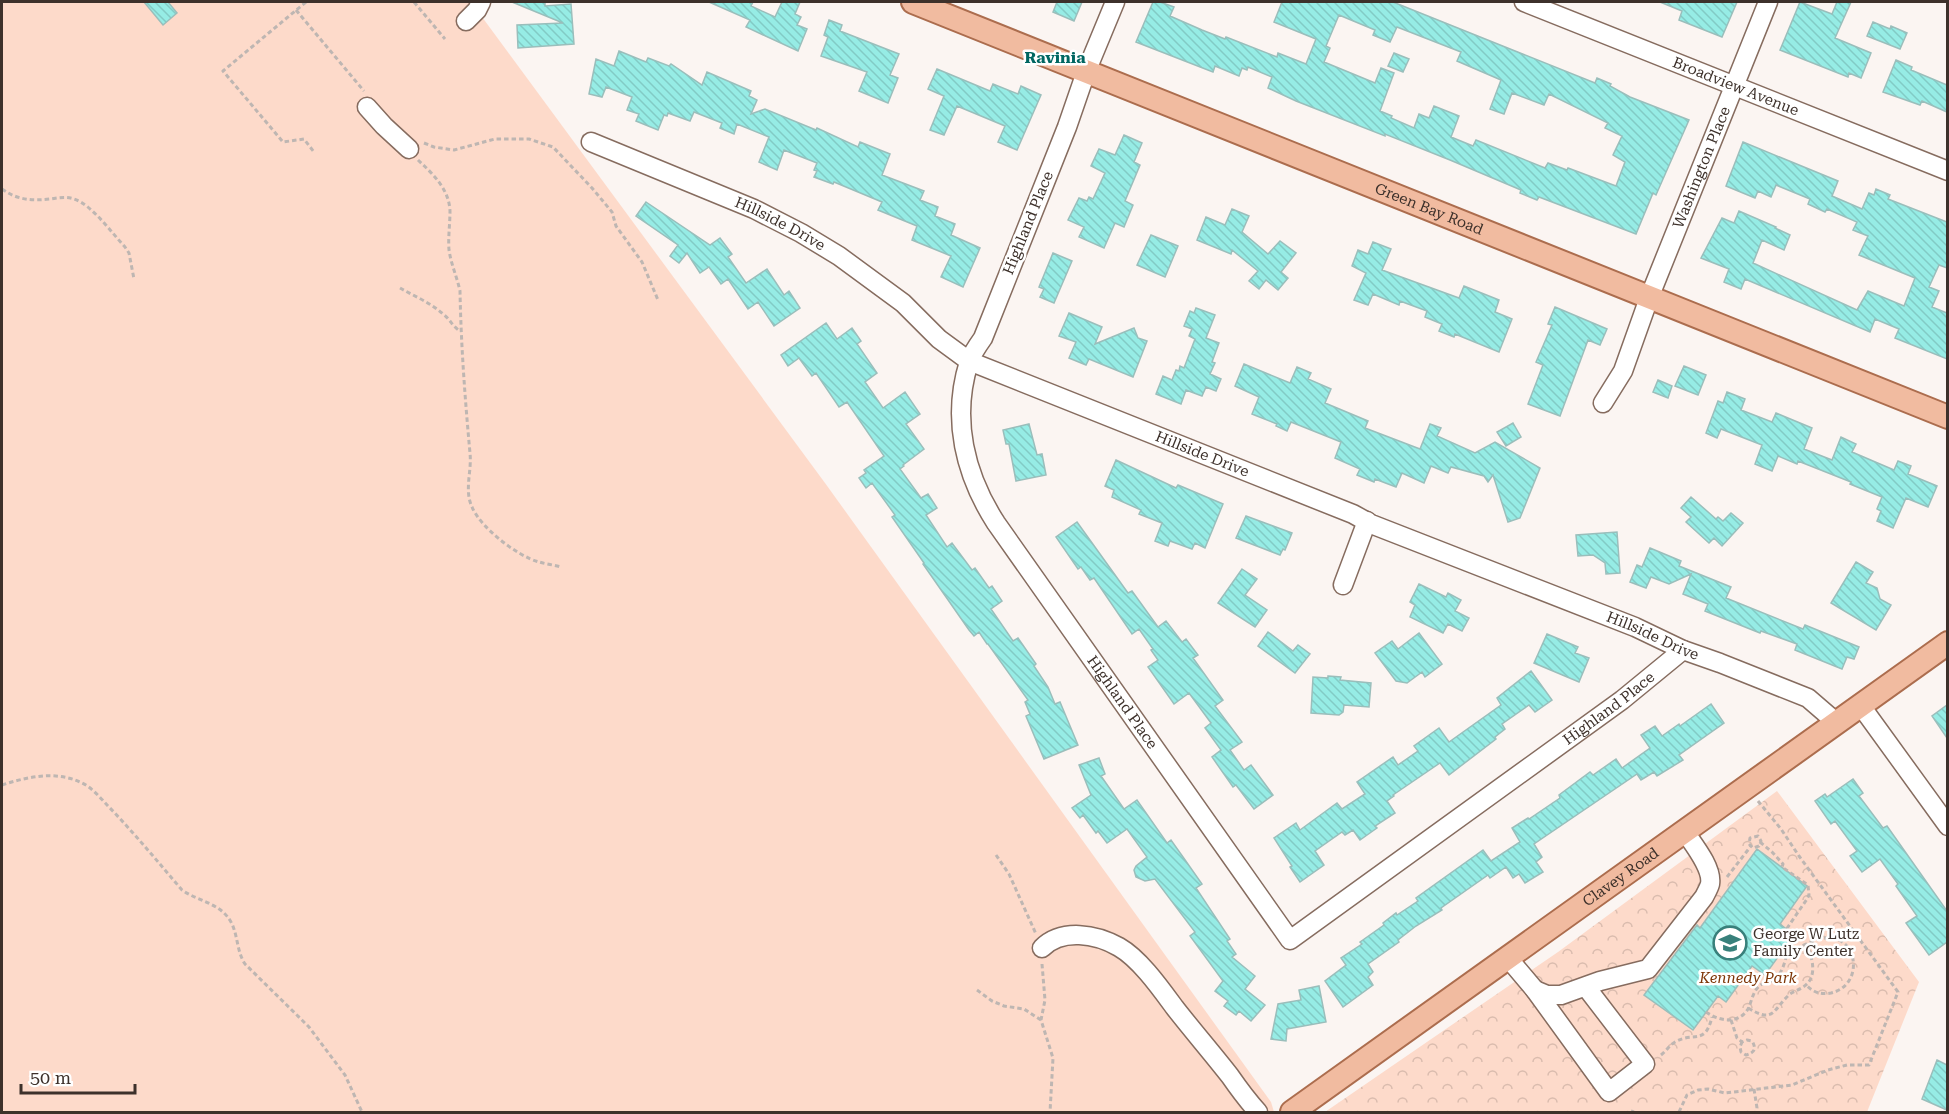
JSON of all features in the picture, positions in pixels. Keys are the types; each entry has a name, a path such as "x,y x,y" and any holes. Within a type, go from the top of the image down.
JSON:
{"main road":[{"name":"Green Bay Road","path":"913,2 1947,417"},
{"name":"Clavey Road","path":"1292,1113 1947,643"}],"street":[{"name":"Highland Place","path":"1115,2 992,315 969,361 961,403 966,461 981,500 1290,940 1622,700 1683,650"},
{"name":"Broadview Avenue","path":"1524,2 1947,171"},
{"name":"Washington Place","path":"1603,403 1623,371 1649,298 1768,2"},
{"path":"367,101 384,126 409,149"},
{"name":"Hillside Drive","path":"591,142 754,209 801,233 839,256 903,303 939,339 969,361 1624,623 1683,650 1808,698 1837,723"},
{"path":"1343,585 1367,521"},
{"path":"1861,706 1947,826"},
{"path":"1535,990 1547,995 1561,995 1648,969 1704,897 1709,886 1709,873 1700,854 1685,832"},
{"path":"1042,948 1057,937 1079,935 1100,938 1120,947 1163,992 1258,1113"},
{"path":"1508,958 1535,990 1609,1092 1645,1064 1586,987"}],"path":[{"path":"306,2 223,71 283,142 304,139 314,152"},
{"path":"414,2 445,39"},
{"path":"296,10 367,101"},
{"path":"561,567 537,562 519,554 481,522 472,509 468,495 471,454 467,431 460,331 460,291 450,252 450,209 447,196 436,178 409,149 417,140 434,147 454,150 495,139 529,139 553,147 612,212 616,226 642,262 658,300"},
{"path":"2,189 10,195 29,200 64,197 73,198 82,203 129,254 134,279"},
{"path":"400,288 433,306 460,331"},
{"path":"2,785 25,778 48,776 68,778 92,789 135,834 182,890 212,904 228,917 233,926 242,959 309,1027 345,1075 362,1113"},
{"path":"1678,1113 1687,1095 1698,1090 1708,1089 1725,1094 1801,1083 1828,1070 1847,1065 1869,1065 1898,992 1798,856 1781,829 1758,801"},
{"path":"1751,846 1749,841 1758,836 1760,842 1783,864 1782,867 1808,885 1807,899 1777,943"},
{"path":"1751,846 1756,847 1760,842"},
{"path":"1723,883 1751,846"},
{"path":"996,855 1009,874 1042,948 1045,1000 1041,1020 1053,1058 1050,1113"},
{"path":"1706,1012 1719,1019 1731,1020 1742,1016 1762,984 1772,981 1779,974 1785,952 1823,938 1838,940 1847,947 1854,970 1851,980 1840,990 1828,994 1818,993 1806,985"},
{"path":"1748,1008 1762,1016 1770,1015 1788,996 1806,985 1813,968 1806,945"},
{"path":"977,990 992,1001 1004,1006 1024,1009 1041,1020"},
{"path":"1661,1055 1676,1041 1702,1035 1708,1030 1712,1017"},
{"path":"1731,1020 1737,1038 1742,1042"},
{"path":"1752,1041 1755,1046 1752,1054 1746,1055 1741,1052 1742,1042 1752,1041"},
{"path":"1754,1089 1756,1113"}],"green space":[{"path":"2,2 471,2 825,483 1271,1102 1274,1112 2,1112"},
{"name":"Kennedy Park","path":"1777,791 1919,982 1867,1112 1325,1112 1558,952"}],"building":[{"path":"144,2 168,2 177,13 163,25"},
{"path":"512,2 545,2 545,6 571,4 574,44 518,48 517,25 563,23"},
{"path":"709,2 753,2 751,6 775,17 782,2 800,2 795,14 801,17 797,25 807,29 798,51 746,27 750,20"},
{"path":"1057,2 1082,2 1074,21 1053,12"},
{"path":"1153,2 1160,2 1174,7 1170,16 1202,30 1277,57 1278,53 1306,64 1316,39 1274,22 1282,2 1393,2 1595,83 1597,78 1630,97 1689,120 1656,195 1653,193 1636,234 1539,197 1537,200 1520,193 1521,190 1450,160 1296,101 1268,88 1272,77 1248,67 1247,70 1242,68 1239,76 1215,66 1213,72 1136,42","holes":["1339,15 1375,30 1373,35 1390,42 1397,27 1461,52 1457,61 1501,80 1490,109 1504,114 1512,93 1544,105 1549,94 1608,123 1605,128 1622,136 1613,155 1625,162 1616,186 1568,168 1567,170 1548,163 1545,168 1476,140 1473,146 1451,137 1459,116 1434,106 1429,118 1419,114 1414,128 1380,111 1394,73 1381,68 1375,83 1324,62 1330,48 1326,46"]},
{"path":"1660,2 1737,2 1722,37 1679,20 1682,11"},
{"path":"1800,2 1832,14 1837,2 1851,2 1835,38 1871,53 1861,78 1849,73 1848,77 1780,50"},
{"path":"829,20 842,25 840,31 899,54 890,75 898,78 888,103 859,91 867,72 821,56 828,37 824,35"},
{"path":"1873,22 1907,33 1900,49 1867,36"},
{"path":"619,51 646,62 648,58 669,66 671,64 702,85 707,72 751,91 749,96 757,100 751,114 765,109 816,130 817,128 858,147 860,142 890,154 882,175 924,191 920,200 938,207 935,216 955,224 951,235 980,248 963,287 941,277 951,256 912,240 917,226 878,210 882,202 834,182 833,184 814,177 817,163 784,150 777,170 759,162 769,137 737,124 734,134 720,128 722,123 694,112 690,121 668,113 667,116 664,115 658,130 636,121 639,114 627,110 632,97 606,87 602,97 589,94 596,59 614,66"},
{"path":"1394,53 1409,59 1403,72 1388,66"},
{"path":"1896,60 1912,67 1911,70 1947,85 1947,112 1922,101 1920,105 1883,92"},
{"path":"937,69 990,91 993,84 1018,94 1021,86 1041,95 1017,150 998,142 1005,126 957,106 944,135 930,130 944,96 928,89"},
{"path":"1124,135 1142,143 1134,162 1140,165 1125,201 1133,205 1124,227 1115,223 1104,248 1079,237 1084,227 1068,220 1079,198 1087,201 1089,197 1093,199 1105,173 1091,166 1099,149 1115,155"},
{"path":"1743,142 1838,181 1832,196 1862,209 1869,193 1874,195 1876,189 1890,195 1888,199 1947,222 1947,268 1939,265 1929,287 1939,291 1932,307 1947,313 1947,359 1895,338 1899,329 1875,319 1870,332 1745,279 1741,289 1724,282 1729,269 1701,258 1722,218 1734,223 1739,211 1790,235 1784,250 1762,240 1753,263 1857,310 1868,291 1904,306 1915,278 1859,255 1868,236 1853,230 1857,222 1827,209 1825,212 1808,204 1810,199 1776,185 1771,197 1758,191 1755,198 1726,186"},
{"path":"646,202 710,245 720,238 732,254 728,257 746,283 767,269 784,295 789,291 800,308 774,326 758,302 748,309 728,279 721,284 709,267 700,273 687,253 679,263 670,256 678,245 636,216"},
{"path":"1232,209 1249,216 1242,232 1268,254 1280,241 1296,253 1281,272 1288,278 1278,290 1266,280 1259,289 1249,281 1258,271 1232,250 1231,254 1197,240 1206,217 1225,225"},
{"path":"1151,235 1178,246 1165,277 1137,265"},
{"path":"1373,242 1391,249 1382,270 1459,298 1464,286 1499,300 1495,312 1512,319 1499,352 1455,334 1454,337 1439,331 1442,324 1425,317 1427,311 1400,301 1399,305 1373,294 1368,305 1354,300 1366,273 1352,266 1358,250 1368,254"},
{"path":"1053,253 1072,261 1054,303 1040,297 1044,289 1039,287"},
{"path":"1555,307 1607,329 1600,345 1588,340 1560,416 1528,404 1543,365 1536,362 1552,325 1548,324"},
{"path":"1196,308 1215,315 1206,338 1219,343 1210,374 1221,379 1216,391 1206,387 1202,396 1186,390 1181,404 1156,394 1163,376 1172,380 1180,366 1184,368 1195,339 1189,336 1192,329 1184,326 1190,311 1194,313"},
{"path":"1069,313 1102,327 1095,344 1134,328 1138,338 1147,341 1133,377 1089,359 1086,365 1069,358 1076,342 1059,336"},
{"path":"826,323 837,339 852,328 861,341 857,344 877,373 865,382 883,408 905,392 920,414 906,424 924,449 900,469 921,498 928,494 937,508 926,515 947,547 952,543 972,570 975,568 989,588 992,586 1002,601 991,609 1013,641 1018,638 1036,664 1034,666 1048,687 1055,704 1060,702 1078,745 1044,759 1026,716 1030,714 1025,702 1028,700 979,632 974,636 969,630 923,564 892,517 895,515 872,483 866,488 859,478 866,473 864,470 884,456 847,402 839,407 816,373 812,376 799,358 788,366 781,355"},
{"path":"1244,364 1290,383 1297,367 1311,373 1308,379 1331,389 1325,403 1368,421 1365,428 1420,449 1430,424 1441,428 1437,436 1475,453 1495,442 1540,468 1520,518 1508,522 1493,475 1488,482 1484,476 1451,467 1448,473 1431,466 1424,483 1402,473 1396,487 1357,475 1360,469 1335,458 1341,442 1291,422 1287,431 1276,426 1277,424 1252,414 1259,397 1235,386"},
{"path":"1684,366 1706,375 1698,395 1675,386"},
{"path":"1658,380 1672,386 1668,398 1653,392"},
{"path":"1727,392 1745,399 1741,410 1772,422 1776,413 1812,428 1804,449 1832,460 1841,437 1856,444 1852,452 1894,470 1898,461 1911,466 1908,474 1937,486 1928,507 1906,498 1893,528 1877,521 1881,511 1877,509 1882,497 1850,484 1851,482 1798,461 1797,464 1778,456 1772,471 1755,464 1762,445 1721,429 1717,438 1706,433 1718,401 1723,403"},
{"path":"1513,423 1521,437 1506,446 1497,432"},
{"path":"1029,424 1037,455 1042,454 1046,475 1016,481 1009,444 1006,444 1003,430"},
{"path":"1116,460 1176,488 1178,485 1223,504 1205,548 1195,543 1192,549 1170,541 1168,546 1155,541 1162,523 1139,514 1141,510 1112,497 1114,490 1105,486"},
{"path":"1691,497 1716,519 1718,517 1723,521 1731,513 1743,523 1722,546 1714,538 1709,543 1686,522 1691,517 1681,508"},
{"path":"1246,516 1292,533 1285,550 1283,549 1280,555 1236,538"},
{"path":"1077,522 1128,593 1132,591 1158,627 1166,621 1182,642 1186,639 1198,655 1193,658 1223,700 1215,706 1242,742 1230,750 1244,770 1251,765 1273,795 1254,809 1236,785 1233,787 1212,757 1221,750 1205,728 1211,723 1189,693 1174,704 1148,667 1158,660 1139,629 1132,634 1094,578 1090,580 1081,567 1078,569 1056,537"},
{"path":"1617,532 1620,573 1606,574 1605,563 1593,555 1578,556 1576,535"},
{"path":"1650,548 1681,561 1679,566 1731,587 1726,598 1803,629 1805,625 1859,647 1854,659 1847,657 1842,669 1795,650 1797,644 1761,631 1760,633 1705,611 1708,604 1683,594 1691,574 1669,584 1651,577 1646,588 1630,582 1637,565 1642,567"},
{"path":"1856,562 1873,572 1866,583 1877,588 1880,599 1891,605 1876,630 1831,603"},
{"path":"1242,569 1257,579 1245,595 1267,610 1255,627 1218,603"},
{"path":"1419,584 1446,597 1448,593 1461,600 1455,611 1469,618 1462,631 1448,624 1443,633 1410,617 1415,605 1410,602"},
{"path":"1268,632 1293,651 1298,645 1310,654 1295,673 1258,646"},
{"path":"1419,633 1442,664 1425,677 1422,672 1407,683 1396,681 1375,653 1392,641 1398,649"},
{"path":"1547,634 1578,647 1575,653 1589,658 1579,682 1534,663"},
{"path":"1531,671 1552,700 1535,712 1529,705 1502,724 1505,729 1495,737 1496,739 1449,775 1440,763 1393,795 1387,801 1395,813 1375,826 1377,828 1360,840 1353,830 1345,835 1342,832 1315,851 1324,865 1300,882 1274,838 1296,823 1300,830 1337,803 1342,809 1365,794 1357,782 1393,757 1398,765 1418,751 1414,746 1439,728 1449,742 1501,705 1497,698"},
{"path":"1328,676 1341,677 1340,680 1371,683 1369,707 1344,705 1343,712 1339,715 1311,713 1313,677 1328,678"},
{"path":"1711,704 1724,723 1679,755 1683,760 1657,776 1654,772 1641,780 1637,774 1534,844 1542,857 1536,862 1543,872 1525,883 1519,874 1513,878 1506,867 1490,878 1488,875 1441,908 1442,910 1416,926 1398,940 1399,942 1368,964 1373,972 1368,977 1373,985 1343,1007 1325,981 1346,965 1341,958 1362,944 1360,942 1384,925 1383,923 1418,901 1416,898 1483,850 1491,861 1520,842 1512,828 1560,798 1559,795 1590,772 1593,775 1616,759 1622,768 1650,748 1641,735 1655,726 1662,736"},
{"path":"1947,705 1947,738 1932,716"},
{"path":"1099,758 1105,774 1101,776 1124,809 1137,800 1167,843 1171,840 1202,884 1196,888 1230,939 1227,941 1236,954 1232,957 1255,976 1245,989 1265,1005 1251,1021 1239,1011 1236,1015 1224,1006 1228,1001 1215,991 1223,981 1190,936 1195,932 1155,879 1145,881 1136,877 1134,870 1136,866 1147,857 1127,829 1107,843 1098,831 1096,833 1083,815 1080,818 1072,808 1091,795 1079,765"},
{"path":"1853,779 1863,793 1859,796 1883,828 1887,826 1947,911 1947,942 1929,955 1906,923 1917,916 1880,859 1862,872 1850,856 1857,851 1835,821 1831,824 1815,801 1825,794 1827,797"},
{"name":"George W Lutz Family Center","path":"1757,849 1807,886 1780,924 1794,935 1765,975 1752,966 1726,1002 1718,996 1693,1030 1644,995 1697,925 1700,928"},
{"path":"1319,986 1326,1022 1287,1029 1286,1041 1271,1039 1278,1004 1301,1000 1299,990"},
{"path":"1937,1060 1947,1065 1947,1110 1922,1099"}],"place":[{"name":"George W Lutz Family Center","path":"1730,943"}],"district":[{"name":"Ravinia","path":"1055,57"}]}
